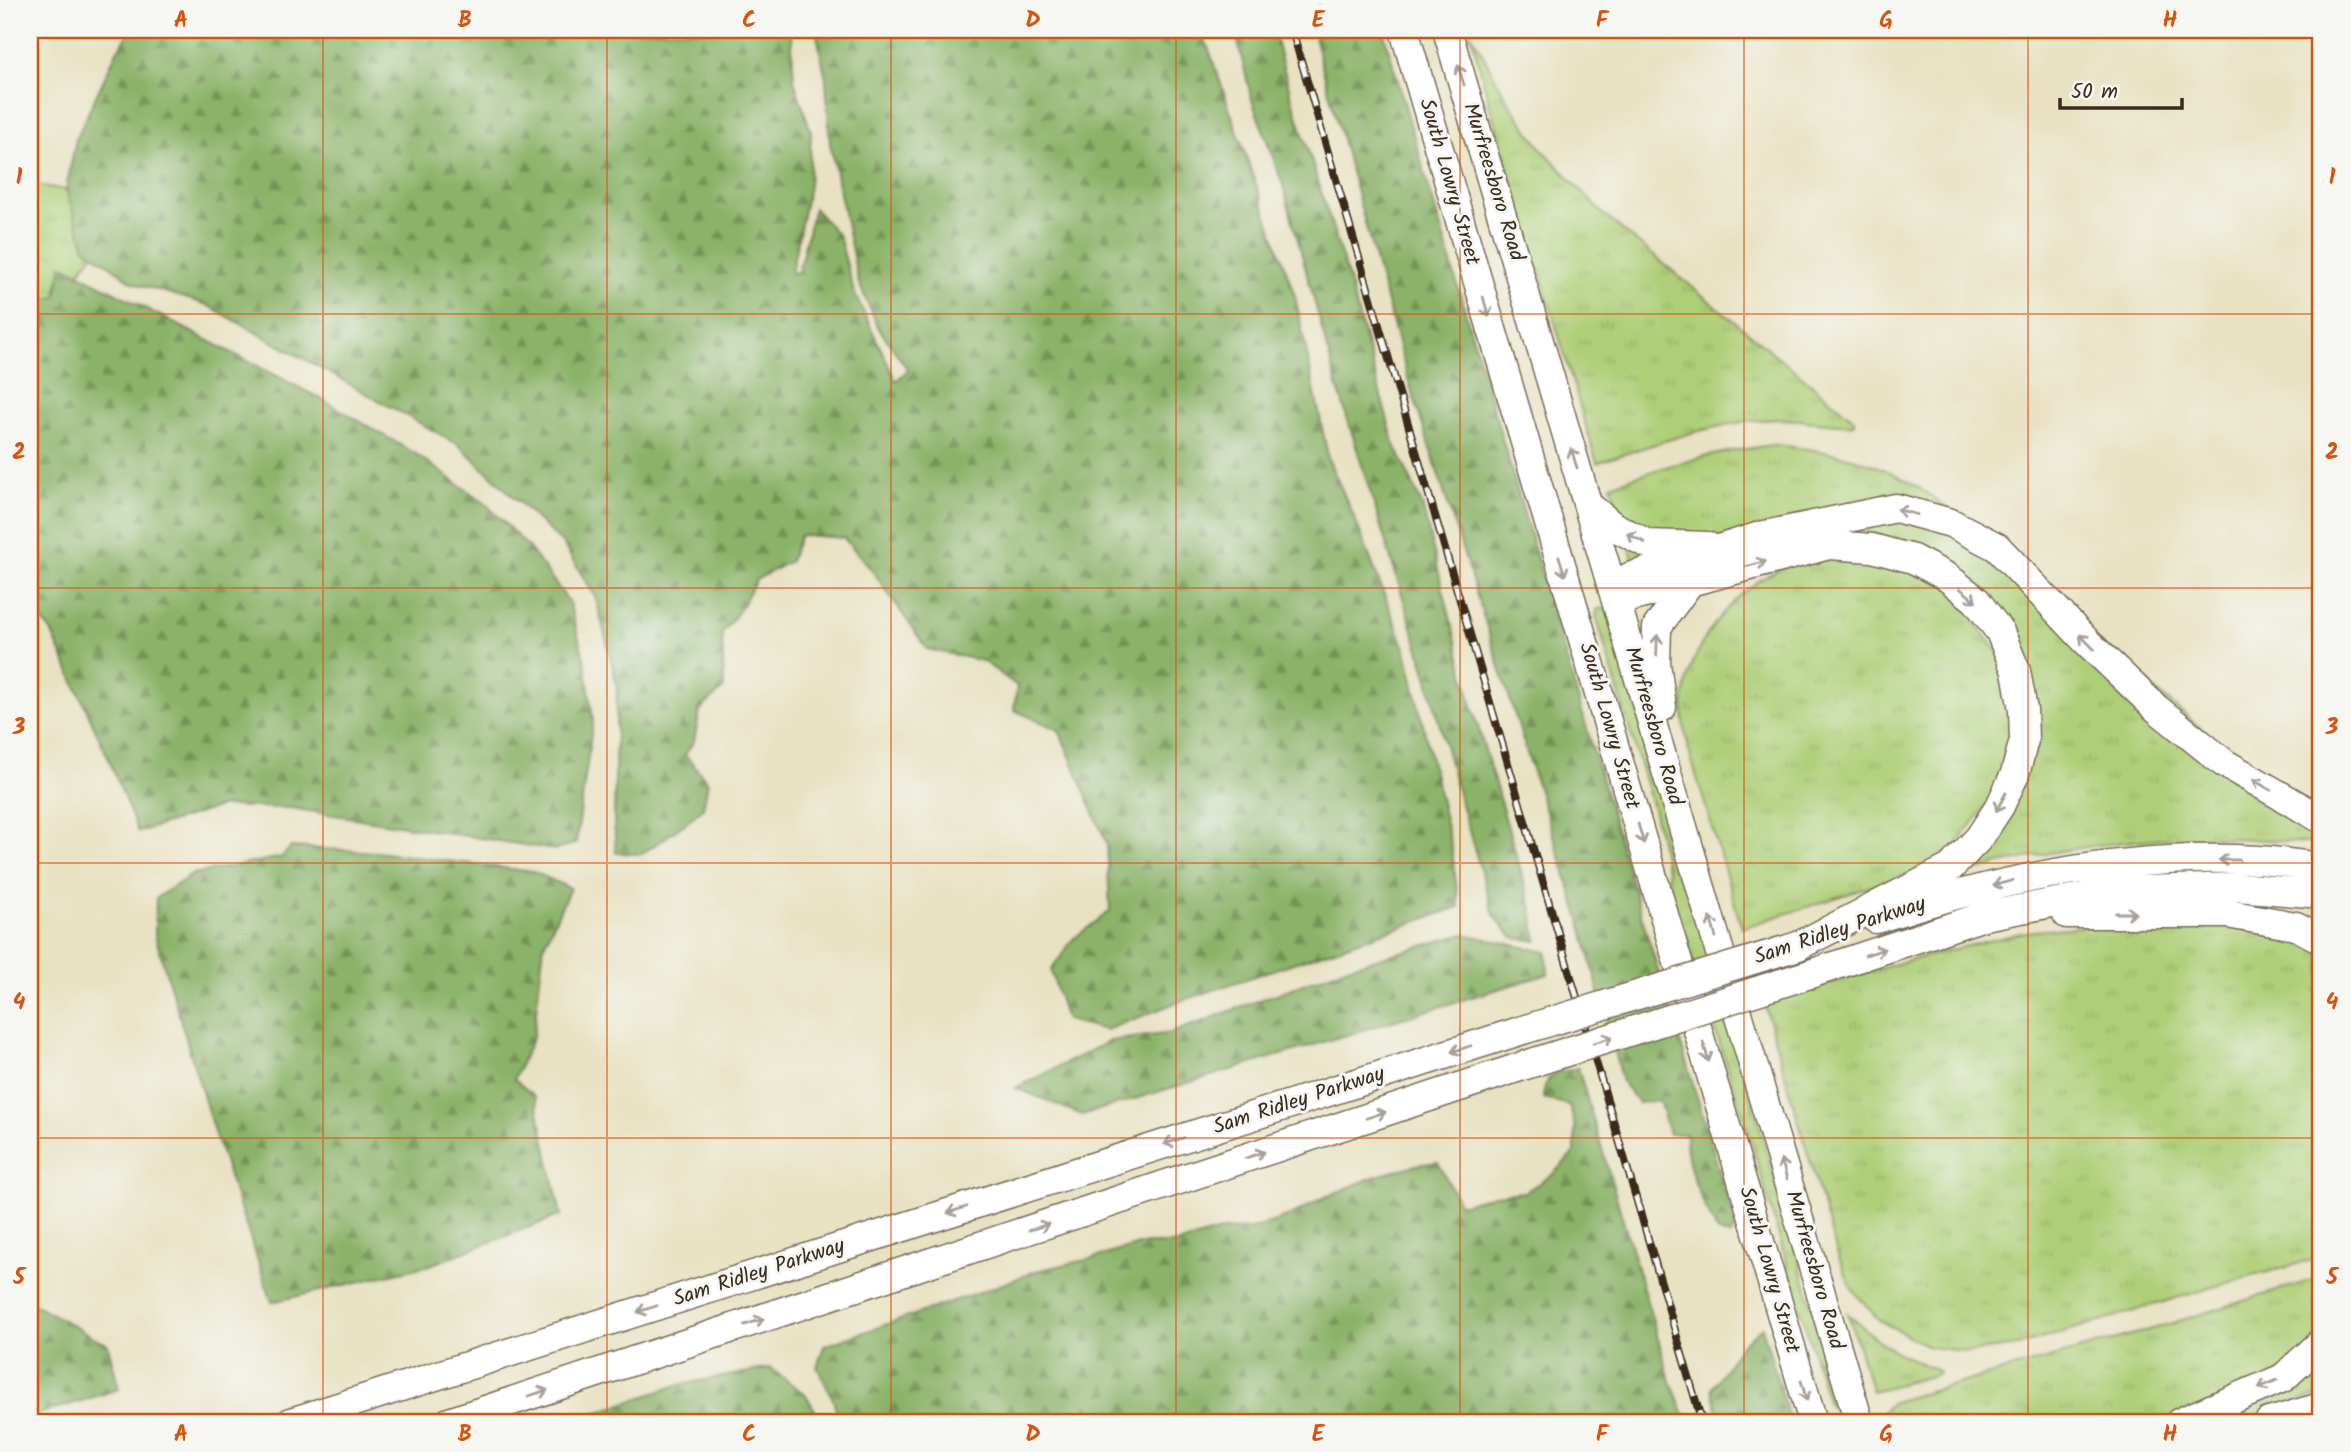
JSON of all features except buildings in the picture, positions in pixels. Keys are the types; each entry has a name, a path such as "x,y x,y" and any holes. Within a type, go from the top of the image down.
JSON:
{"main road":[{"name":"South Lowry Street","path":"1404,30 1813,1422"},
{"name":"Murfreesboro Road","path":"1447,30 1589,506 1621,592 1678,809 1859,1422"},
{"path":"1589,506 1613,526 1648,544 1728,547"},
{"path":"1621,592 1629,577 1760,536 1896,508 1951,523 1997,547 2087,642 2147,700 2224,763 2321,819"},
{"path":"1573,604 1621,592 1633,597 1829,545 1882,550 1913,559 1947,577 1976,600 2000,632 2016,671 2023,710 2024,740 2015,774 2000,806 1979,838 1950,868 1798,946"},
{"path":"1678,809 1679,776 1666,728 1656,663 1657,627 1690,582"},
{"name":"Sam Ridley Parkway","path":"291,1422 1526,1028 1798,946 1909,908 2028,877 2148,860 2258,860 2321,867"},
{"name":"Sam Ridley Parkway","path":"449,1422 1984,916 2115,891 2236,887 2321,894"},
{"path":"1984,916 2227,914 2296,926 2321,939"},
{"path":"2180,1422 2283,1378 2321,1343"},
{"path":"2269,1422 2321,1407"}],"green space":[{"path":"131,30 791,30 794,80 811,132 809,186 791,273 798,272 814,208 839,236 854,292 896,381 908,370 878,327 858,281 830,144 826,79 816,30 1202,30 1295,296 1329,461 1355,519 1406,651 1452,850 1459,907 1178,1002 1106,1030 1066,1020 1051,971 1073,939 1110,911 1107,844 1059,730 1014,710 1017,686 983,661 927,649 872,570 844,538 800,535 790,561 756,580 739,611 722,633 724,688 700,710 694,741 685,755 708,782 703,808 642,854 616,853 614,819 617,685 596,598 563,544 459,445 205,304 134,283 85,248 66,190 76,139 117,51"},
{"path":"1235,30 1273,30 1348,277 1394,443 1422,505 1474,713 1532,909 1537,941 1513,938 1494,915 1425,669 1338,388 1283,185 1252,100"},
{"path":"1312,30 1383,30 1640,911 1737,1228 1729,1236 1717,1231 1700,1196 1688,1159 1686,1134 1669,1134 1659,1100 1639,1103 1622,1082 1582,926 1408,379"},
{"path":"1470,31 1507,100 1541,148 1604,215 1854,419 1854,424 1756,420 1687,434 1597,463 1491,110"},
{"path":"30,184 66,190 89,251 94,254 78,273 62,266 56,297 30,302"},
{"path":"62,265 323,400 416,454 486,504 529,548 569,602 586,666 593,721 576,843 556,850 290,808 223,806 138,832 52,633 30,605 30,302 56,297"},
{"path":"1774,445 1821,451 1864,462 1884,469 1924,491 1950,511 1986,548 2321,829 2321,844 2213,838 2148,840 2034,856 1951,878 1986,847 2029,665 2016,633 1986,591 1947,559 1905,541 1866,532 1828,532 1640,582 1611,485 1691,460"},
{"path":"1835,556 1882,557 1948,586 2004,660 2013,745 2002,786 1951,851 1912,873 1742,928 1689,751 1683,712 1689,674 1710,630 1725,610 1763,578 1808,559"},
{"path":"1597,610 1608,610 1841,1405 1834,1410 1828,1404 1747,1127 1670,894 1653,808 1596,617"},
{"path":"291,847 377,852 534,872 570,888 544,945 533,1037 514,1079 535,1097 561,1215 430,1265 272,1302 215,1135 155,935 156,898 193,874 282,857"},
{"path":"2220,924 2321,944 2321,1255 2312,1260 2017,1346 1970,1352 1929,1347 1879,1320 1851,1288 1837,1253 1764,1003 1910,960 2025,932 2098,925"},
{"path":"1464,934 1547,952 1548,974 1082,1115 1016,1088 1110,1041 1171,1033 1351,966"},
{"path":"1578,1068 1669,1376 1687,1422 838,1422 834,1401 817,1367 824,1346 1036,1271 1142,1244 1177,1244 1223,1230 1251,1229 1290,1216 1323,1198 1376,1176 1416,1165 1438,1162 1460,1205 1494,1195 1525,1192 1553,1174 1575,1152 1575,1126 1569,1105 1543,1098 1546,1083 1553,1075"},
{"path":"2321,1277 2321,1395 2229,1422 1886,1422 1883,1411 1893,1402 2156,1328"},
{"path":"30,1302 108,1345 119,1389 30,1417"},
{"path":"1848,1314 1896,1352 1938,1371 1939,1374 1872,1391"},
{"path":"1762,1327 1790,1422 1720,1422 1712,1389 1740,1346"},
{"path":"770,1368 806,1395 822,1422 569,1422 678,1385"}],"railway":[{"path":"1292,30 1702,1422"}]}
